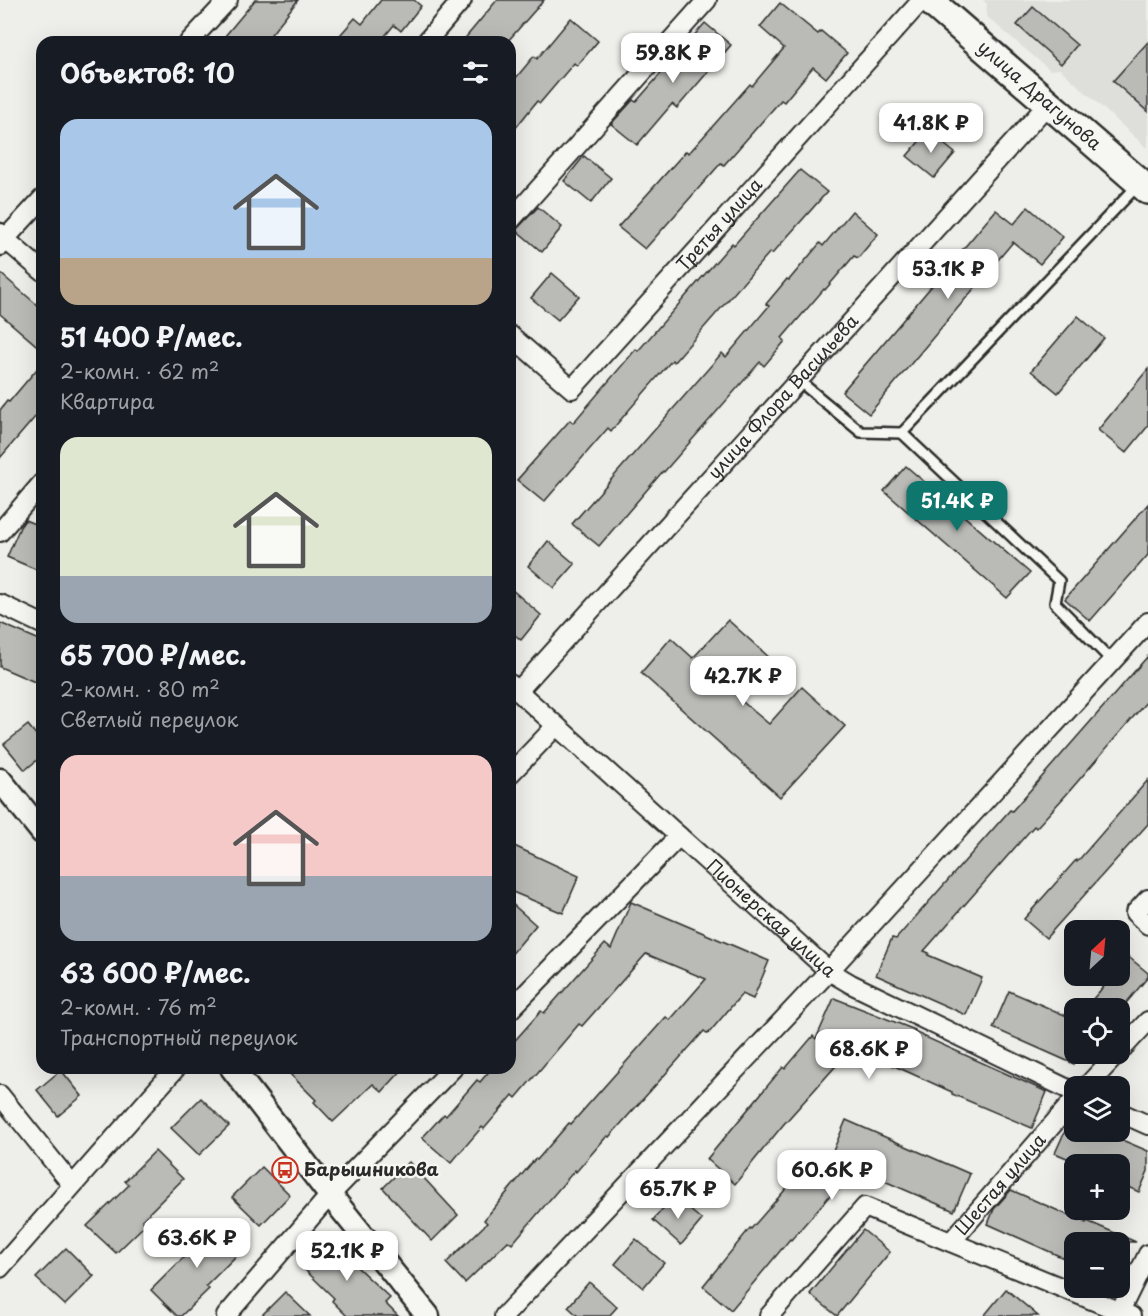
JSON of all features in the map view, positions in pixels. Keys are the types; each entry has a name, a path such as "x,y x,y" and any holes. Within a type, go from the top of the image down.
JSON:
{"main road":[{"name":"улица Драгунова","path":"929,0 1144,186"}],"street":[{"path":"195,36 228,0"},
{"path":"431,36 462,0"},
{"path":"516,214 707,0"},
{"name":"Третья улица","path":"516,341 572,389 922,0"},
{"name":"улица Флора Васильева","path":"516,685 798,380 1048,104"},
{"path":"36,205 2,239 36,266"},
{"path":"0,532 36,490"},
{"path":"0,604 36,621"},
{"path":"504,1316 829,971 1148,622"},
{"name":"Пионерская улица","path":"516,689 829,971 851,984 1064,1087"},
{"path":"516,768 556,726"},
{"path":"0,780 36,825"},
{"path":"516,1004 679,836"},
{"path":"1148,899 1135,913 1148,925"},
{"path":"1130,1040 1148,1021"},
{"path":"1096,1076 1107,1064"},
{"path":"0,1268 171,1074"},
{"path":"237,1074 330,1195 428,1316"},
{"path":"226,1316 330,1195 447,1074"},
{"path":"0,1095 72,1185"},
{"name":"Шестая улица","path":"951,1242 1064,1112"},
{"path":"1130,1117 1148,1125"},
{"path":"769,1316 865,1207 1123,1314 1148,1254"}],"lane":[{"path":"902,433 1144,186"},
{"path":"798,380 861,432 902,433 1059,581 1055,603 1113,662"}],"shaded area":[{"path":"983,0 1148,0 1148,149 1060,69 1050,70 986,16 987,4"}],"building":[{"path":"255,0 298,0 270,36 225,36"},
{"path":"381,0 414,0 421,6 401,31 394,25 385,36 339,36 355,18 362,24"},
{"path":"497,0 544,0 512,36 467,36"},
{"path":"780,3 818,34 821,31 847,53 826,78 813,67 784,102 781,100 724,165 721,163 645,249 618,227 686,151 689,153 750,84 752,86 784,48 760,27"},
{"path":"1033,7 1077,45 1061,64 1017,25"},
{"path":"571,18 598,41 577,66 574,63 540,103 537,101 516,127 516,78 534,56 537,59"},
{"path":"705,23 731,45 677,108 672,104 637,145 611,124 633,100 636,102"},
{"path":"1148,42 1148,112 1113,81"},
{"path":"928,131 955,153 934,178 907,156"},
{"path":"584,156 611,178 591,203 564,181"},
{"path":"800,170 827,192 772,254 770,252 674,362 672,360 611,431 608,428 544,502 517,480 570,420 573,423 636,349 638,351 732,243 734,245"},
{"path":"538,207 562,227 542,252 516,230"},
{"path":"1028,207 1063,237 1040,264 1013,242 869,414 842,392 996,210 1014,224"},
{"path":"852,211 878,234 858,258 854,256 824,289 782,338 785,341 764,366 760,362 599,546 572,524 722,353 726,357 769,306 766,304 787,279 789,280 820,243 823,246"},
{"path":"0,273 36,304 36,345 0,314"},
{"path":"552,273 579,296 558,320 531,298"},
{"path":"1078,316 1104,338 1058,393 1031,371"},
{"path":"1148,369 1148,426 1126,453 1098,430"},
{"path":"36,370 36,416 0,458 0,410 7,401 9,402"},
{"path":"906,466 1030,573 1007,598 884,491"},
{"path":"1148,504 1148,555 1090,621 1065,599"},
{"path":"25,520 36,525 36,569 7,557"},
{"path":"548,541 575,564 554,588 528,566"},
{"path":"516,593 541,615 521,640 516,636"},
{"path":"728,620 772,660 738,698 769,724 802,687 845,726 780,797 641,673 671,638 693,658"},
{"path":"0,623 36,638 36,682 0,667"},
{"path":"1148,656 1148,700 1066,795 1036,828 1034,826 924,951 929,953 928,955 982,978 966,1015 876,975 892,938 896,939"},
{"path":"28,725 36,735 36,761 25,770 4,744"},
{"path":"1148,780 1148,824 1046,938 1024,919"},
{"path":"516,847 579,876 563,913 516,893"},
{"path":"631,902 769,961 753,999 742,994 708,1034 704,1031 609,1137 607,1136 576,1172 575,1170 512,1244 508,1241 465,1283 446,1263 487,1223 484,1220 535,1159 537,1160 569,1123 571,1124 666,1017 670,1020 706,979 646,954 582,1026 579,1024 516,1098 513,1095 451,1163 422,1138 444,1114 446,1116 477,1080 480,1082 487,1074 516,1074 516,1039 541,1011 544,1013 605,944 611,949"},
{"path":"516,907 536,925 516,949"},
{"path":"1130,958 1148,973 1148,977 1130,998 1094,998 1104,986 1130,986"},
{"path":"1009,991 1064,1015 1064,1060 993,1028"},
{"path":"834,998 915,1030 914,1032 1047,1092 1032,1128 856,1049 855,1051 851,1049 783,1125 735,1184 707,1159 783,1067 785,1069 813,1036 816,1039"},
{"path":"56,1074 64,1074 82,1096 58,1116 37,1090"},
{"path":"290,1074 398,1074 382,1092 373,1084 333,1122 314,1102 316,1100"},
{"path":"201,1098 229,1126 199,1155 171,1128"},
{"path":"846,1120 970,1174 954,1211 854,1168 790,1239 731,1310 703,1286 750,1228 812,1159 825,1170"},
{"path":"1064,1133 1064,1142 1127,1142 1148,1151 1148,1171 1139,1192 1130,1188 1130,1154 1064,1154 1064,1157 1055,1153"},
{"path":"155,1151 183,1179 142,1220 146,1224 116,1253 87,1226 129,1185 125,1181"},
{"path":"409,1162 458,1215 432,1241 383,1188"},
{"path":"262,1167 290,1195 261,1225 232,1197"},
{"path":"1011,1190 1064,1213 1064,1220 1079,1220 1086,1223 1087,1221 1113,1232 1064,1232 1064,1258 988,1224 994,1209"},
{"path":"674,1196 702,1220 681,1245 653,1220"},
{"path":"215,1220 244,1248 206,1286 209,1289 181,1316 177,1316 151,1290 188,1253 185,1250"},
{"path":"863,1230 890,1252 837,1316 810,1294"},
{"path":"330,1236 359,1264 356,1266 390,1298 385,1303 398,1316 347,1316 332,1301 334,1298 301,1266"},
{"path":"636,1239 664,1263 643,1288 615,1264"},
{"path":"66,1248 94,1276 65,1305 36,1278"},
{"path":"589,1282 617,1307 609,1316 578,1316 568,1307"},
{"path":"1006,1289 1038,1316 984,1316"},
{"path":"285,1292 310,1316 261,1316"}],"place":[{"name":"Барышникова","path":"285,1170"}]}
